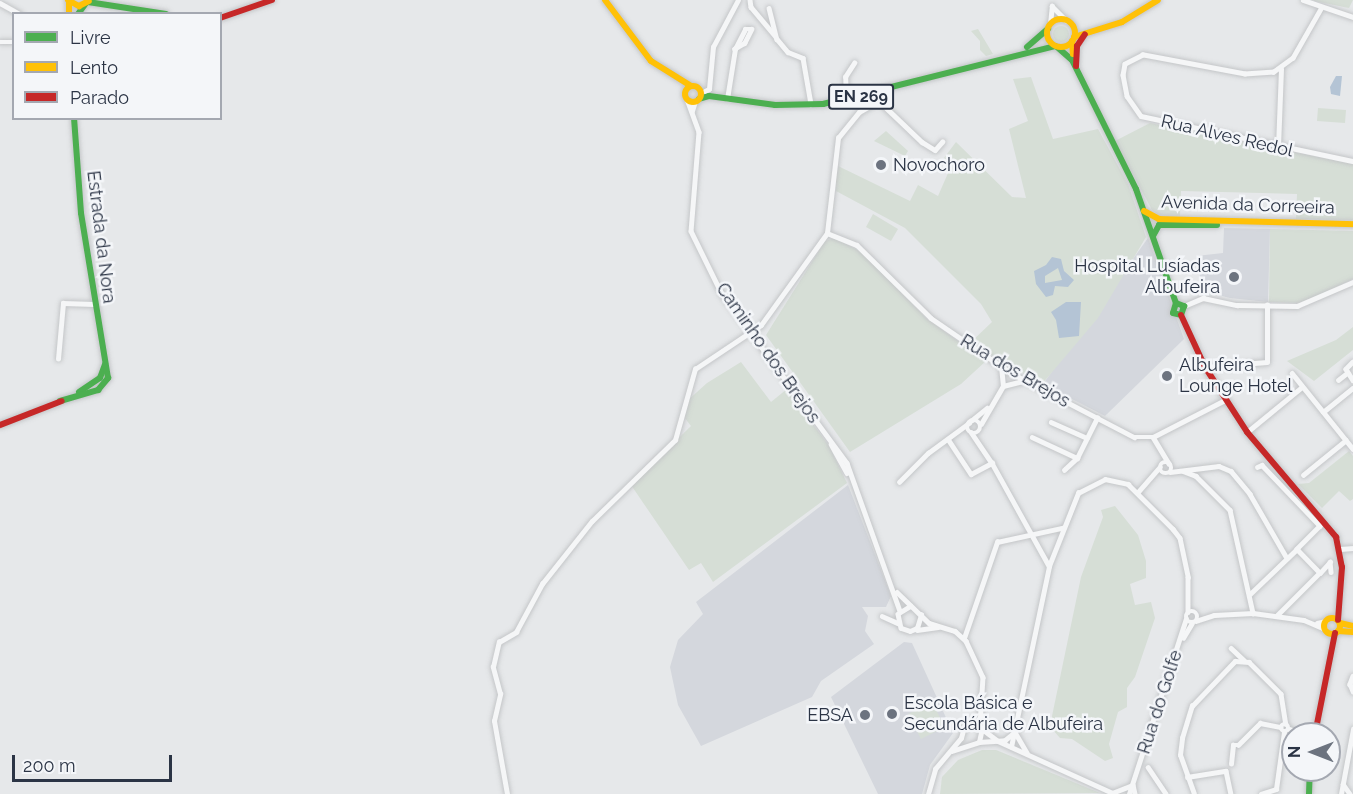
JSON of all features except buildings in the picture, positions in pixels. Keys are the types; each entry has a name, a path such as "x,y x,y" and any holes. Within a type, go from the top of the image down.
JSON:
{"main road":[{"path":"68,0 79,6 88,2 109,2 156,12"},
{"path":"222,17 272,0"},
{"name":"EN 269","path":"605,0 644,54 664,72 686,98 697,100 727,99 810,104 877,97 1008,54 1033,44 1049,27 1067,21 1098,27"},
{"name":"EN 269","path":"1008,54 1056,46 1098,27 1122,22 1158,0"},
{"path":"1067,21 1073,39 1076,70"},
{"path":"1049,27 1048,39 1076,70 1144,211 1176,303 1172,311 1181,315 1205,367 1247,432 1267,459 1322,516 1340,549 1342,567 1337,605 1339,621 1332,632"},
{"path":"1076,70 1077,46 1087,32"},
{"name":"EN 269","path":"664,72 727,99"},
{"path":"686,98 698,88"},
{"path":"697,100 698,88"},
{"name":"Estrada da Nora","path":"0,425 60,402 92,386 100,378 105,357 94,304 81,213 74,120"},
{"name":"Avenida da Correeira","path":"1144,211 1159,219 1353,225"},
{"name":"Avenida da Correeira","path":"1153,236 1159,225 1166,224 1353,225"},
{"path":"1176,303 1184,306 1181,315"},
{"path":"1317,722 1332,645 1332,632 1328,620 1337,605"},
{"path":"1328,620 1353,626"},
{"path":"1332,632 1353,632"}],"street":[{"path":"698,88 709,89 713,47 738,0"},
{"path":"750,0 751,7 788,52 803,58 810,104"},
{"path":"1303,0 1321,9 1353,17"},
{"path":"0,3 16,12"},
{"path":"1049,27 1052,6 1067,21"},
{"path":"769,8 777,39"},
{"path":"1278,147 1281,69 1293,58 1321,9"},
{"path":"727,99 735,49 744,29 752,29 745,43 735,49"},
{"name":"Rua Alves Redol","path":"1281,69 1245,74 1143,55 1125,64 1123,75 1127,96 1141,116 1278,147 1353,161"},
{"path":"846,100 845,77 854,63"},
{"path":"507,794 494,721 500,694 493,667 499,642 516,632 542,584 592,522 675,440 695,369 761,325 783,298 827,233 830,188 838,138 865,107 877,97 922,142 935,150 942,142"},
{"path":"686,98 692,111"},
{"path":"857,98 865,107"},
{"path":"692,111 697,100"},
{"name":"Caminho dos Brejos","path":"692,111 699,132 691,231 721,292 825,434 853,484 893,587 899,612"},
{"name":"Rua dos Brejos","path":"827,233 857,245 931,318 1011,373 1134,437 1153,437"},
{"path":"1184,306 1203,298 1237,305 1304,305 1353,282"},
{"path":"58,359 63,303 94,304"},
{"path":"1205,367 1267,362 1267,305"},
{"path":"1347,354 1351,362 1346,366 1347,373 1353,380"},
{"path":"999,364 1006,381"},
{"path":"971,432 980,427 1011,373"},
{"path":"1292,373 1353,448"},
{"path":"1338,380 1347,373"},
{"path":"1006,381 1024,381"},
{"path":"1247,432 1302,387"},
{"path":"1323,412 1353,388"},
{"path":"1168,469 1167,456 1153,437 1225,400"},
{"path":"899,482 993,402"},
{"path":"1064,470 1077,458 1097,418"},
{"path":"970,422 980,427"},
{"path":"970,422 971,432 992,463 1049,566"},
{"path":"1051,422 1087,438"},
{"path":"980,427 983,448"},
{"path":"1032,437 1077,458"},
{"path":"948,439 971,474 992,463"},
{"path":"1303,475 1346,440"},
{"path":"1138,492 1167,456"},
{"path":"1250,594 1320,526 1262,465 1257,467"},
{"path":"1161,466 1183,471 1226,467 1237,476 1287,558"},
{"path":"1161,466 1168,469"},
{"path":"1152,477 1168,469"},
{"path":"1197,477 1199,469"},
{"path":"1183,471 1197,477 1230,510 1253,613"},
{"path":"1011,747 1016,732 1049,566 1061,528 1078,493 1092,483 1118,480 1138,492 1180,538 1194,622 1179,646"},
{"path":"964,638 997,542 1061,528"},
{"path":"1340,549 1353,548"},
{"path":"1297,549 1320,573"},
{"path":"1277,616 1330,562 1331,572"},
{"path":"893,587 921,615 939,627 964,638 982,677 978,710 981,726 979,742"},
{"path":"911,606 882,616 898,623 904,630 939,627"},
{"path":"1193,611 1214,615 1253,613 1277,616 1317,623 1332,632"},
{"name":"Rua do Golfe","path":"1129,794 1186,619 1193,611"},
{"path":"898,623 899,612"},
{"path":"914,630 921,622 921,615"},
{"path":"1186,619 1194,622 1214,615"},
{"path":"1317,623 1328,620"},
{"path":"1231,648 1281,693 1284,722"},
{"path":"1194,794 1180,747 1192,706 1235,661 1244,660"},
{"path":"1353,676 1350,684 1353,691"},
{"path":"928,794 935,769 978,710"},
{"path":"970,723 981,726 998,741 1114,793 1133,785 1135,794"},
{"path":"1231,764 1233,745 1238,745 1260,723 1281,727"},
{"path":"1341,794 1353,729"},
{"path":"945,756 979,742 1011,738 1016,732"},
{"path":"1016,732 1030,756"},
{"path":"962,734 972,744"},
{"path":"1260,794 1274,792 1281,751"},
{"path":"1148,767 1166,794"},
{"path":"1188,777 1226,771 1231,794"},
{"path":"1343,784 1350,794"}],"shaded area":[{"path":"1314,0 1353,0 1349,8 1314,1"},
{"path":"1061,26 1067,28 1069,34 1067,40 1061,42 1055,40 1053,34 1055,28"},
{"path":"978,29 993,54 986,56 980,50 980,41 971,31"},
{"path":"1031,77 1053,139 1098,129 1128,184 1146,237 1098,318 1042,384 970,343 992,322 981,304 905,228 836,191 836,165 910,201 918,185 938,196 952,164 944,158 956,142 1012,197 1026,198 1009,129 1028,121 1013,79"},
{"path":"1318,108 1346,110 1345,123 1317,121"},
{"path":"1150,123 1353,164 1353,220 1296,219 1297,194 1181,191 1180,216 1161,217 1152,210 1115,141"},
{"path":"886,131 908,151 905,156 874,141"},
{"path":"873,214 898,229 891,241 866,227"},
{"name":"Hospital Lusíadas Albufeira","path":"1224,228 1270,229 1268,302 1230,298 1203,291 1196,256 1223,253"},
{"path":"1270,229 1353,231 1353,279 1302,303 1269,302"},
{"path":"835,238 861,252 927,319 986,361 961,384 850,452 766,335 825,241"},
{"path":"1148,238 1184,339 1105,416 1043,384"},
{"path":"1353,327 1353,350 1314,381 1287,361 1336,340"},
{"path":"741,362 771,402 787,389 829,446 847,483 713,582 701,563 689,570 631,485 691,426 684,417 687,401 707,383"},
{"path":"1349,451 1353,456 1353,499 1350,501 1339,491 1322,508 1298,484 1309,483"},
{"path":"848,485 891,596 886,607 862,607 868,616 865,631 874,644 821,681 812,697 701,746 678,705 670,667 678,640 703,614 696,602"},
{"path":"1115,506 1138,535 1146,561 1146,578 1130,584 1135,605 1151,602 1155,618 1135,677 1127,688 1127,707 1118,712 1109,744 1113,758 1105,761 1072,739 1060,738 1052,729 1052,716 1081,577 1103,517 1101,510"},
{"name":"Escola Básica e Secundária de Albufeira","path":"904,642 912,643 953,733 930,765 922,794 878,794 831,697"},
{"path":"932,702 945,727 921,739 908,714"},
{"path":"982,750 996,750 1100,793 940,794 942,777 958,760"}],"water":[{"path":"1336,76 1342,76 1340,96 1331,94 1330,87"},
{"path":"1052,257 1061,259 1064,271 1074,280 1068,287 1055,286 1053,295 1046,297 1036,284 1034,271 1046,265","holes":["1058,268 1062,280 1045,283 1045,276"]},
{"path":"1066,302 1081,302 1079,336 1059,338 1056,320 1051,312"}],"traffic: fast":[{"path":"88,2 153,12"},
{"path":"79,12 86,3"},
{"path":"1027,47 1048,29"},
{"path":"699,99 709,96 775,105 823,104 1055,46"},
{"path":"1057,47 1072,60 1136,189 1176,303"},
{"path":"60,401 98,390 108,378 81,213 74,120"},
{"path":"1153,236 1159,225 1217,225"},
{"path":"1176,303 1173,313 1181,315"},
{"path":"1176,303 1184,306 1181,315"},
{"path":"79,392 100,378 105,364"},
{"path":"1309,794 1310,782"}],"traffic: slow":[{"path":"68,0 79,6 89,1"},
{"path":"69,0 69,12"},
{"path":"605,0 651,61 691,86"},
{"path":"1074,37 1122,22 1158,0"},
{"path":"1061,19 1071,23 1075,33 1071,43 1061,47 1051,43 1047,33 1051,23 1061,19"},
{"path":"1072,41 1073,54"},
{"path":"693,86 699,88 701,94 699,100 693,102 687,100 685,94 687,88 693,86"},
{"path":"1144,211 1159,219 1353,224"},
{"path":"1332,618 1338,620 1340,626 1338,632 1332,634 1326,632 1324,626 1326,620 1332,618"},
{"path":"1340,623 1353,626"},
{"path":"1338,631 1353,632"}],"traffic: jam":[{"path":"222,17 272,0"},
{"path":"1076,66 1077,46 1085,34"},
{"path":"1181,315 1205,367 1247,432 1336,537 1342,567 1338,620"},
{"path":"0,425 62,401"},
{"path":"1317,722 1335,633"}],"place":[{"name":"Novochoro","path":"881,165"},
{"name":"Hospital Lusíadas Albufeira","path":"1234,277"},
{"name":"Albufeira Lounge Hotel","path":"1167,376"},
{"name":"Escola Básica e Secundária de Albufeira","path":"892,714"},
{"name":"EBSA","path":"865,715"}]}
